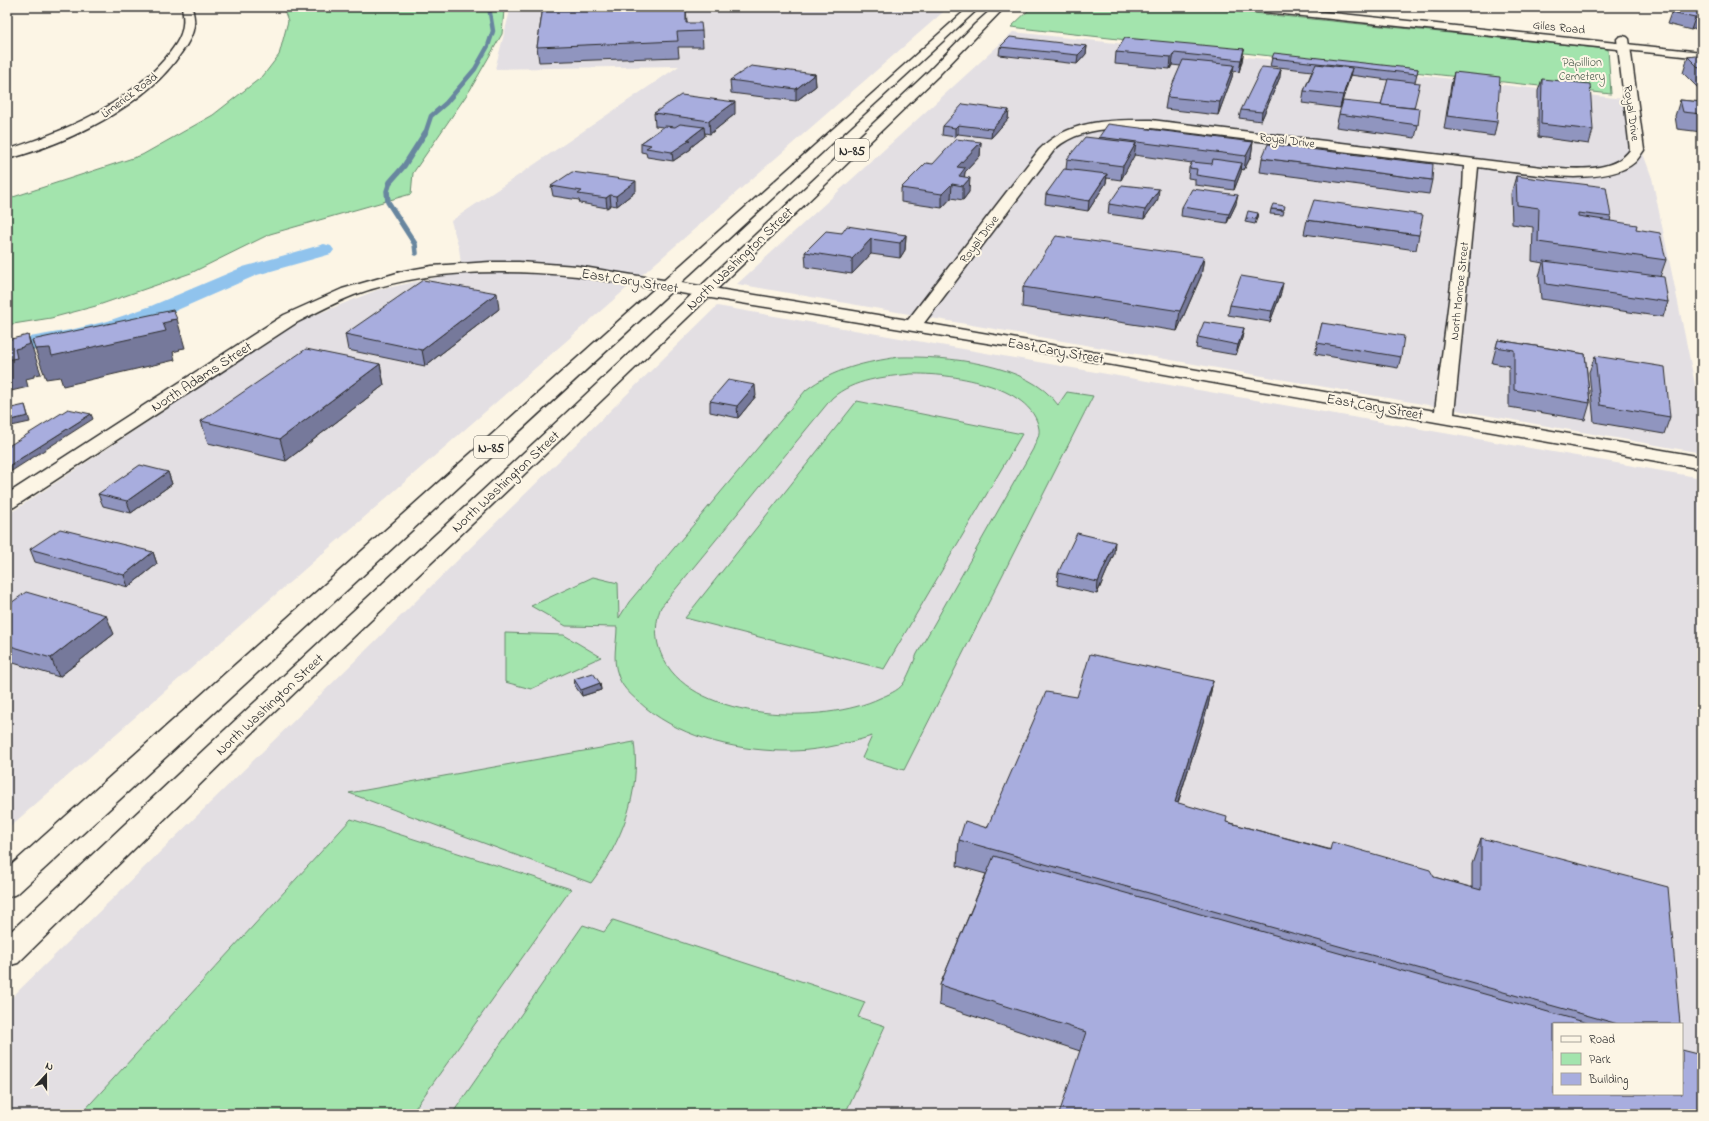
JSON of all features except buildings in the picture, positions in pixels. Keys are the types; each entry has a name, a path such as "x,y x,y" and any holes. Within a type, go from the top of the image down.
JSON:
{"main road":[{"name":"Limerick Road","path":"7,155 71,132 98,118 124,101 163,69 181,45 189,25 187,7"},
{"name":"North Washington Street","path":"7,886 975,7"},
{"name":"North Washington Street","path":"7,954 934,73 979,26 1000,7"},
{"name":"Giles Road","path":"1246,7 1286,9 1623,43 1702,47"},
{"name":"Giles Road","path":"1312,7 1623,43 1702,55"},
{"name":"Royal Drive","path":"912,326 1044,153 1057,140 1080,130 1100,126 1151,124 1470,164 1542,171 1569,172 1612,168 1631,159 1637,150 1623,43"},
{"name":"North Monroe Street","path":"1444,418 1460,296 1464,231 1471,177 1470,164"},
{"name":"East Cary Street","path":"408,276 466,267 495,266 534,267 577,271 912,326 1702,463"},
{"name":"North Adams Street","path":"7,503 290,319 326,301 350,292 408,276"}],"shaded area":[{"path":"511,7 949,7 7,829 7,515 300,321 377,290 462,272 459,248 451,221 679,66 495,69"},
{"path":"1013,32 1435,77 1623,99 1652,178 1702,418 1702,453 737,284"},
{"path":"717,306 1702,478 1702,1114 7,1114 7,1002"}],"green space":[{"path":"283,7 501,7 504,10 502,34 470,90 413,173 411,194 270,234 191,273 96,306 51,318 7,325 7,199 142,155 213,115 263,76 279,55 288,21"},
{"name":"Papillion Cemetery","path":"1032,7 1193,7 1608,49 1611,94 1011,27"},
{"path":"899,357 939,358 985,365 1007,371 1027,380 1045,391 1058,405 1067,392 1093,396 904,770 862,758 872,736 828,747 782,751 744,748 724,744 687,732 653,713 632,696 619,679 615,663 617,627 566,626 531,606 593,577 618,583 619,618 629,602 806,390 827,377 839,372 862,364","holes":["927,374 965,379 986,384 1005,392 1021,401 1033,414 1039,432 1033,449 917,654 903,684 889,694 856,707 827,712 796,714 763,712 732,706 704,696 680,681 664,660 657,641 656,627 661,607 832,398 850,387 870,380 890,376"]},
{"path":"857,401 1022,434 884,669 685,618"},
{"path":"505,633 564,635 601,657 531,689 505,682"},
{"path":"634,742 635,780 627,816 612,851 591,883 349,793"},
{"path":"351,819 571,889 411,1114 81,1114"},
{"path":"613,920 865,1002 858,1017 885,1026 845,1114 452,1114 583,925 604,932"}],"waterway":[{"path":"425,134 431,116 446,103 475,69 488,46 493,31 489,7"},
{"path":"416,253 415,244 388,202 387,191 390,182 404,166 425,133"},
{"path":"7,348 70,337 116,326 159,311 250,271 324,250"}]}
